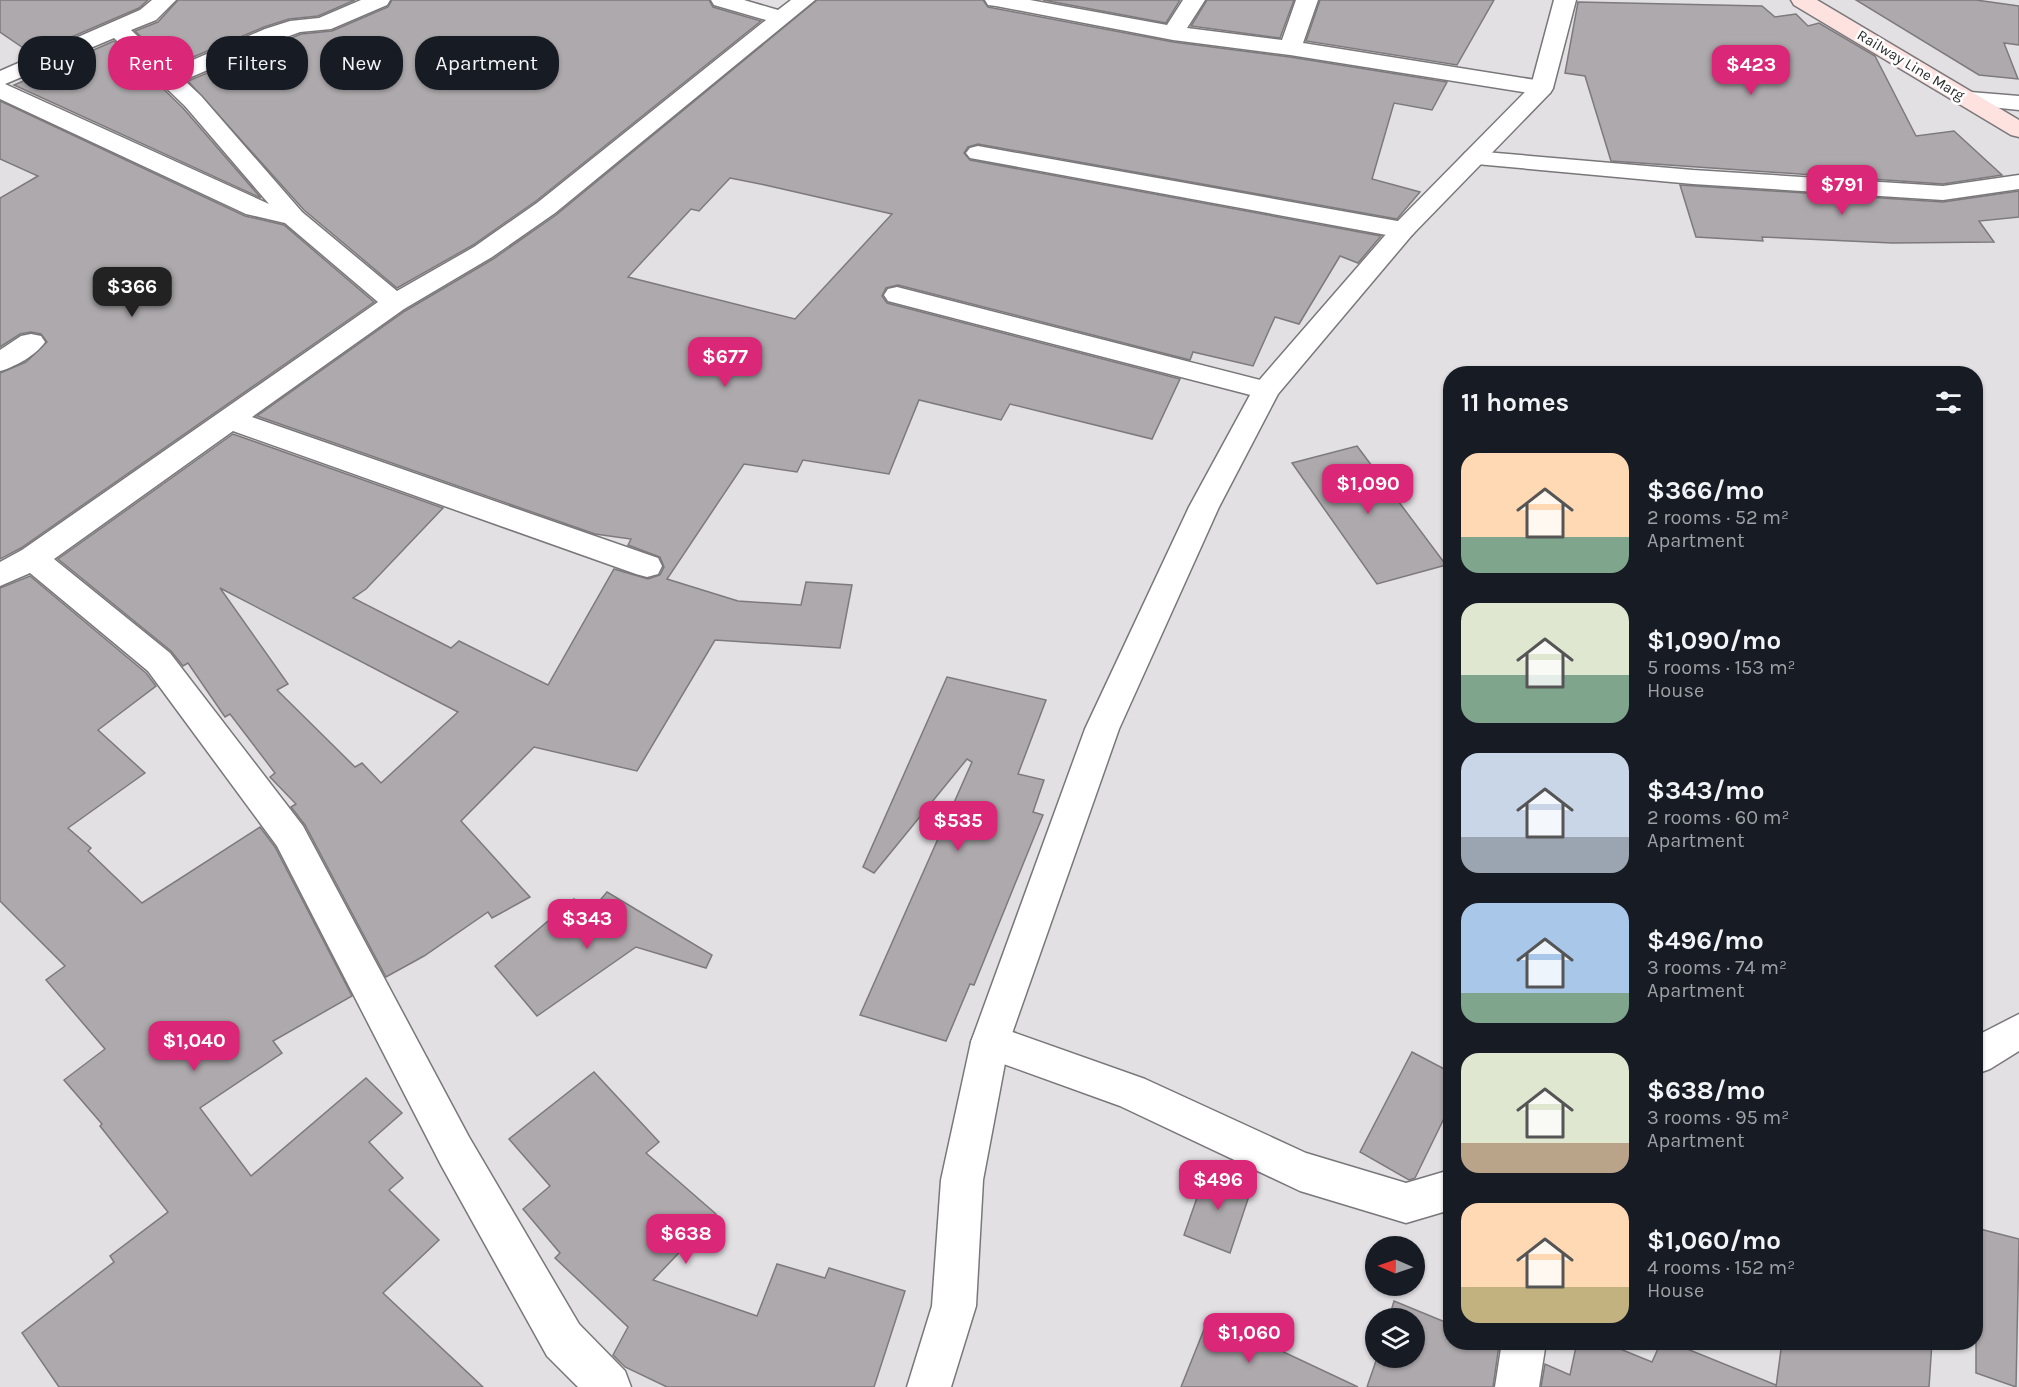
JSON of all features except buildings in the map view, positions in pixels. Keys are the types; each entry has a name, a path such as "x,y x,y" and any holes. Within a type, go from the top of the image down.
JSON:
{"main road":[{"name":"Railway Line Marg","path":"1802,0 2019,130"}],"street":[{"path":"0,79 148,15 165,0"},
{"path":"194,68 273,34 298,26 322,24 379,0"},
{"path":"722,0 781,18"},
{"path":"0,575 33,558 395,303 483,252 546,208 804,0"},
{"path":"996,0 1173,33 1290,48 1542,88"},
{"path":"1173,33 1194,0"},
{"path":"1290,48 1306,0"},
{"path":"928,1387 954,1306 962,1180 990,1042 1102,729 1204,507 1266,390 1403,230 1542,88 1565,0"},
{"path":"117,28 125,36"},
{"path":"0,90 255,209 293,217"},
{"path":"182,90 293,217 395,303"},
{"path":"1970,99 2019,103"},
{"path":"978,153 1403,230"},
{"path":"1473,158 1693,177 1943,193 2019,182"},
{"path":"897,295 1266,390"},
{"path":"0,362 31,342"},
{"path":"232,420 647,566"},
{"path":"33,558 159,662 290,836 455,1151 563,1340 609,1387"},
{"path":"1983,1052 2019,1031"},
{"path":"990,1042 1131,1092 1300,1171 1406,1203 1443,1192"},
{"path":"1517,1387 1523,1350"}]}
